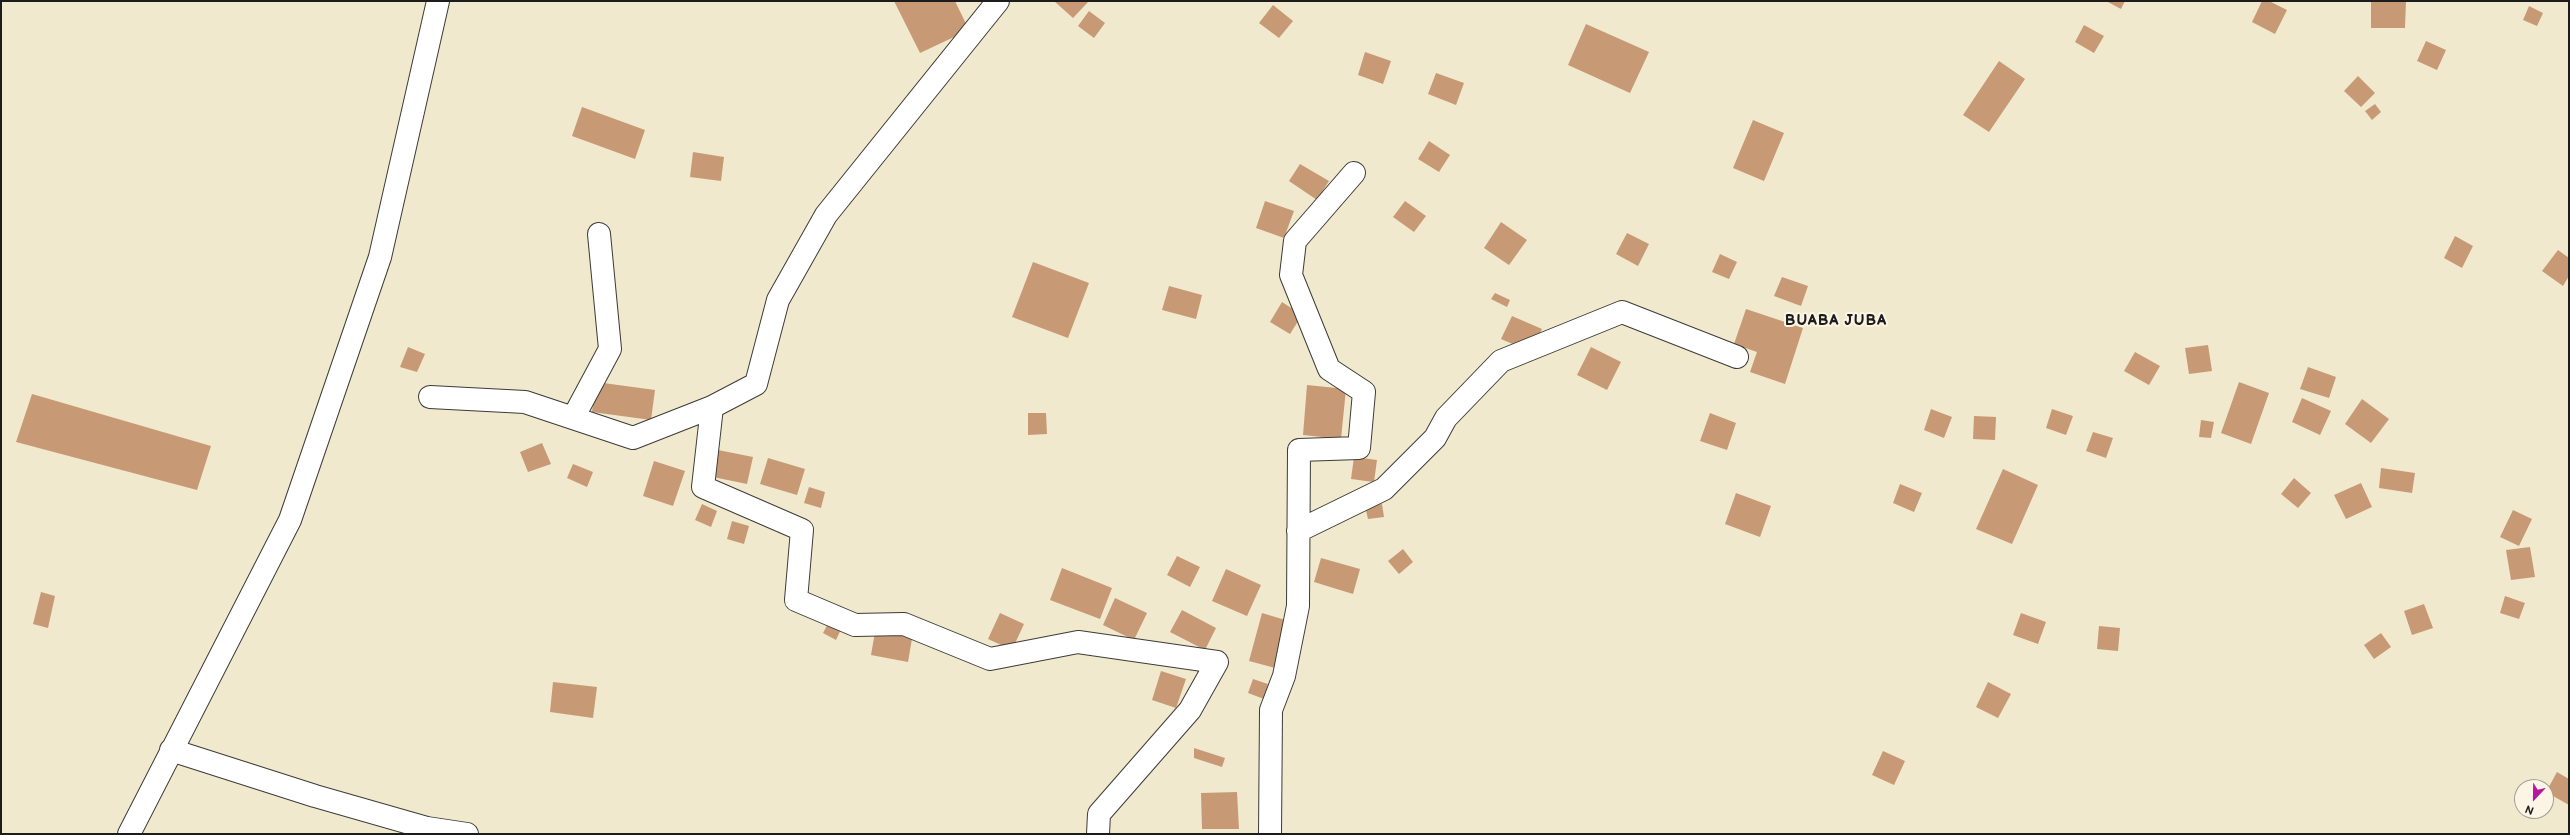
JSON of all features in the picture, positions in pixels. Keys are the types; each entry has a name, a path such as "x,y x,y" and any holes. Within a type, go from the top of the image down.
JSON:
{"street":[{"path":"129,834 290,520 380,257 438,1"},
{"path":"430,397 525,402 633,438 712,407 756,384 778,300 826,215 998,1"},
{"path":"1270,834 1271,710 1284,676 1298,606 1299,450 1359,448 1364,392 1329,369 1291,275 1295,241 1354,172"},
{"path":"573,418 610,349 599,234"},
{"path":"1298,531 1384,490 1435,438 1446,418 1501,360 1622,312 1737,357"},
{"path":"712,407 703,487 802,530 796,600 855,625 904,624 990,659 1078,642 1217,662 1190,710 1099,814 1098,834"},
{"path":"171,750 315,796 427,828 467,834"}],"building":[{"path":"894,1 955,1 969,30 920,53"},
{"path":"1054,1 1089,1 1073,18"},
{"path":"2106,1 2125,1 2121,9"},
{"path":"2262,1 2269,1 2287,10 2275,34 2252,22"},
{"path":"2371,1 2406,1 2405,28 2371,28"},
{"path":"1273,5 1293,21 1279,38 1259,23"},
{"path":"2529,6 2543,13 2537,26 2523,20"},
{"path":"1089,11 1105,23 1094,38 1078,26"},
{"path":"1586,24 1649,52 1630,93 1568,65"},
{"path":"2084,25 2104,36 2094,53 2075,42"},
{"path":"2426,41 2446,50 2437,70 2417,61"},
{"path":"1365,52 1391,61 1383,84 1358,75"},
{"path":"1999,61 2025,79 1989,132 1963,115"},
{"path":"1436,73 1464,83 1456,105 1428,94"},
{"path":"2358,76 2375,93 2361,107 2344,91"},
{"path":"2375,104 2381,112 2372,120 2365,111"},
{"path":"582,107 645,130 635,159 572,136"},
{"path":"1753,120 1784,133 1764,181 1733,168"},
{"path":"1429,141 1450,155 1439,172 1418,159"},
{"path":"693,152 724,157 721,181 690,177"},
{"path":"1300,164 1329,181 1317,200 1289,181"},
{"path":"1265,201 1294,211 1284,238 1256,228"},
{"path":"1405,201 1426,216 1414,232 1393,217"},
{"path":"1501,222 1527,240 1509,265 1484,248"},
{"path":"1627,233 1649,244 1638,266 1616,254"},
{"path":"2455,236 2473,246 2462,268 2444,258"},
{"path":"2558,250 2569,258 2569,276 2563,286 2542,271"},
{"path":"1720,254 1737,262 1729,279 1712,272"},
{"path":"1033,262 1089,283 1068,338 1012,317"},
{"path":"1782,277 1808,286 1801,306 1774,296"},
{"path":"1169,286 1202,295 1196,319 1162,310"},
{"path":"1495,293 1510,300 1507,307 1491,299"},
{"path":"1282,302 1302,315 1290,334 1270,322"},
{"path":"1746,309 1803,328 1785,384 1750,372 1757,352 1734,344"},
{"path":"1512,316 1542,329 1531,352 1501,339"},
{"path":"2208,345 2212,371 2189,374 2185,348"},
{"path":"408,347 425,354 417,372 400,367"},
{"path":"1591,347 1621,362 1607,390 1577,375"},
{"path":"2135,352 2160,366 2149,385 2124,371"},
{"path":"2308,367 2336,377 2329,398 2300,389"},
{"path":"596,382 655,390 651,420 592,412"},
{"path":"2239,382 2269,393 2251,444 2221,433"},
{"path":"1307,385 1346,389 1341,439 1303,435"},
{"path":"32,394 211,446 197,490 16,442"},
{"path":"2302,398 2331,411 2320,435 2292,422"},
{"path":"2362,399 2389,419 2371,443 2345,424"},
{"path":"1931,409 1952,417 1944,438 1924,430"},
{"path":"2052,409 2073,416 2066,435 2046,428"},
{"path":"1028,413 1046,413 1047,434 1028,435"},
{"path":"1710,413 1736,423 1727,450 1700,441"},
{"path":"1974,416 1996,417 1995,440 1973,439"},
{"path":"2201,420 2214,422 2211,438 2199,437"},
{"path":"2093,432 2113,438 2106,458 2086,451"},
{"path":"542,443 551,464 528,472 520,452"},
{"path":"718,450 753,457 747,484 713,477"},
{"path":"1354,457 1377,460 1374,482 1351,479"},
{"path":"768,458 805,469 797,495 760,484"},
{"path":"654,461 685,471 673,506 643,496"},
{"path":"573,464 593,472 587,487 567,478"},
{"path":"2381,468 2415,473 2412,493 2379,488"},
{"path":"2003,469 2038,485 2012,544 1976,529"},
{"path":"2294,478 2311,493 2298,508 2281,494"},
{"path":"2361,483 2372,507 2346,519 2334,495"},
{"path":"1900,484 1922,493 1914,512 1893,503"},
{"path":"809,487 825,492 821,508 804,503"},
{"path":"1736,493 1771,506 1760,537 1725,524"},
{"path":"702,504 717,511 711,527 695,520"},
{"path":"1382,504 1384,517 1368,519 1365,506"},
{"path":"2513,510 2532,519 2519,546 2500,537"},
{"path":"732,521 749,526 744,544 727,539"},
{"path":"2530,547 2535,577 2511,580 2506,550"},
{"path":"1403,549 1413,562 1399,574 1388,561"},
{"path":"1177,556 1200,567 1190,587 1167,575"},
{"path":"1321,558 1360,569 1353,594 1314,582"},
{"path":"1062,568 1112,588 1100,619 1050,600"},
{"path":"1226,569 1261,585 1247,616 1212,601"},
{"path":"41,592 55,596 48,628 33,624"},
{"path":"2505,596 2525,603 2519,619 2500,613"},
{"path":"1115,598 1147,613 1134,640 1103,625"},
{"path":"2424,604 2433,628 2412,635 2404,611"},
{"path":"1182,610 1216,628 1205,650 1170,632"},
{"path":"1000,613 1024,624 1012,650 988,639"},
{"path":"1262,613 1292,622 1279,669 1249,661"},
{"path":"2021,613 2046,622 2038,644 2013,635"},
{"path":"831,618 843,625 836,640 823,633"},
{"path":"876,626 913,633 908,662 871,655"},
{"path":"2099,626 2120,628 2118,651 2097,649"},
{"path":"2381,633 2391,647 2374,659 2364,645"},
{"path":"1161,671 1186,679 1176,708 1152,700"},
{"path":"1253,679 1268,684 1264,699 1248,693"},
{"path":"553,682 597,687 593,718 550,712"},
{"path":"1988,682 2011,694 1998,718 1976,707"},
{"path":"1194,748 1225,758 1222,767 1194,758"},
{"path":"1883,751 1905,761 1894,785 1872,775"},
{"path":"2557,772 2569,779 2569,805 2554,797 2553,779"},
{"path":"1237,792 1239,829 1202,829 1201,793"}],"district":[{"name":"BUABA JUBA","path":"1836,321"}]}
